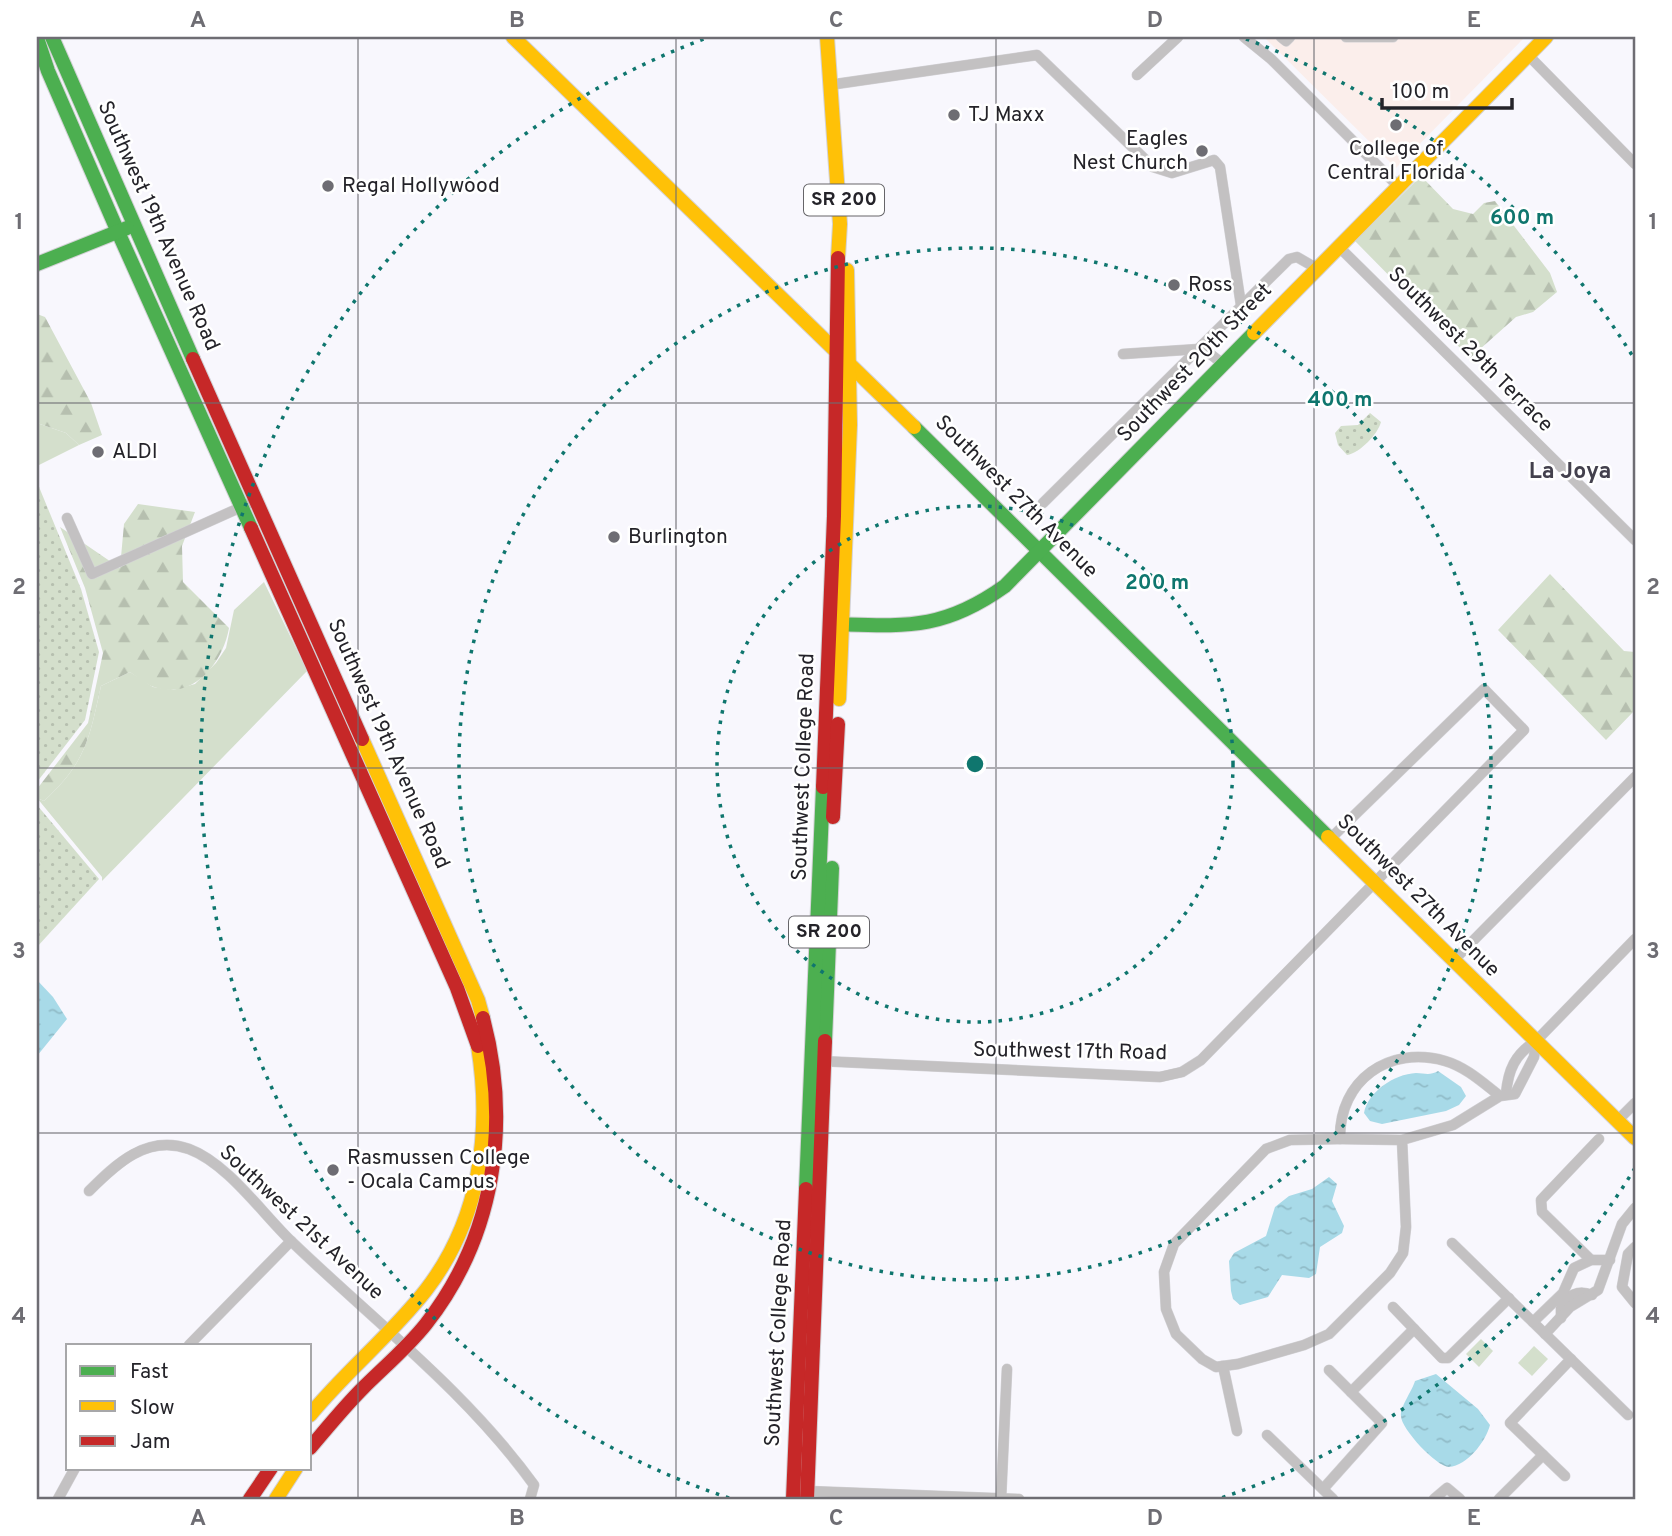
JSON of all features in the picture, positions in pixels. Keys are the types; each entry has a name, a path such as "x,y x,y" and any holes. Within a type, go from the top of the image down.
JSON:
{"main road":[{"name":"Southwest 19th Avenue Road","path":"51,37 57,62 65,72 135,225 478,1000 492,1042 499,1087 499,1139 486,1208 453,1283 433,1316 406,1347 354,1397 312,1446"},
{"name":"Southwest 27th Avenue","path":"513,37 851,364 1635,1138"},
{"name":"Southwest College Road","path":"827,37 840,224 835,349 836,624"},
{"name":"Southwest College Road","path":"807,1495 818,1061 836,624 851,364 832,37"},
{"name":"Southwest 20th Street","path":"836,624 926,626 953,619 981,606 1041,551 1316,268 1546,37"},
{"name":"Southwest 19th Avenue Road","path":"37,38 48,71 118,232 457,988 477,1042 485,1101 484,1130 481,1163 467,1214 440,1271 312,1413"},
{"path":"37,264 135,225"},
{"name":"Southwest College Road","path":"793,1499 818,1061"},
{"path":"250,1499 270,1470"},
{"path":"276,1499 295,1470"}],"street":[{"path":"1137,75 1178,37"},
{"path":"1244,37 1398,186"},
{"path":"1281,37 1286,41 1290,37"},
{"path":"1346,37 1393,37"},
{"path":"836,85 1037,55 1153,167 1172,173 1214,160 1220,167 1241,305"},
{"path":"1528,55 1635,164"},
{"name":"Southwest 29th Terrace","path":"1338,246 1635,540"},
{"path":"1043,503 1289,260 1297,257 1316,268"},
{"path":"1123,354 1199,349 1223,364"},
{"path":"67,518 92,574 257,500"},
{"name":"Southwest 17th Road","path":"818,1061 1160,1077 1182,1072 1201,1060 1524,730 1484,689 1330,839"},
{"path":"1453,961 1635,777"},
{"path":"1503,1095 1510,1071 1522,1049 1535,1041 1635,939"},
{"path":"1402,1140 1406,1227 1403,1253 1390,1273 1329,1334 1304,1345 1216,1367 1202,1359 1175,1334 1166,1309 1164,1272 1174,1244 1266,1149 1290,1140 1402,1140 1453,1125 1503,1095 1514,1094 1534,1056 1535,1041"},
{"path":"1340,1139 1340,1122 1352,1089 1374,1070 1408,1057 1446,1061 1472,1074 1503,1095"},
{"path":"1510,1071 1525,1077"},
{"path":"1617,1121 1635,1103"},
{"path":"1591,1260 1542,1212 1540,1206 1541,1200 1599,1139"},
{"name":"Southwest 21st Avenue","path":"89,1191 126,1157 145,1148 160,1146 189,1149 214,1162 290,1241 406,1347 508,1449 534,1485 530,1499"},
{"path":"1545,1334 1570,1307 1592,1295 1603,1283 1622,1224 1635,1208"},
{"path":"190,1344 290,1241"},
{"path":"1452,1243 1628,1415"},
{"path":"1613,1248 1632,1251 1622,1287 1635,1303"},
{"path":"1533,1322 1563,1293 1574,1268 1591,1260 1610,1260"},
{"path":"1392,1307 1442,1358 1448,1358 1509,1298"},
{"path":"1352,1392 1414,1329"},
{"path":"1565,1476 1510,1423 1571,1359"},
{"path":"1223,1366 1237,1431"},
{"path":"1001,1499 1007,1369"},
{"path":"1323,1489 1380,1428 1378,1418 1329,1370"},
{"path":"1267,1434 1333,1499"},
{"path":"1499,1499 1543,1455"},
{"path":"58,1499 74,1470"},
{"path":"1434,1499 1447,1488 1460,1499"},
{"path":"807,1495 1018,1499"}],"shaded area":[{"name":"College of Central Florida","path":"1264,37 1525,37 1396,168"}],"green space":[{"path":"1421,176 1453,209 1473,214 1484,203 1495,201 1550,273 1557,292 1533,312 1516,317 1470,358 1355,241"},
{"path":"37,314 45,317 91,403 102,435 79,445 66,433 37,423"},
{"path":"1370,413 1381,422 1379,427 1363,447 1347,455 1338,445 1335,433 1341,426 1358,425"},
{"path":"37,423 66,433 79,445 37,466"},
{"path":"37,482 81,589 99,652 85,720 37,782"},
{"path":"138,504 195,512 182,546 183,582 229,628 226,641 213,666 204,676 181,689 154,687 130,672 101,686 84,749 69,774 44,801 37,798 37,789 88,723 103,653 85,588 60,527 120,568 124,524"},
{"path":"1550,574 1624,651 1635,652 1635,710 1606,740 1498,630"},
{"path":"264,582 307,671 102,881 102,877 37,798 44,801 77,762 89,736 101,686 130,672 153,687 173,690 195,684 216,663 226,648 234,610"},
{"path":"37,805 99,879 37,947"},
{"path":"1481,1339 1493,1351 1479,1367 1466,1354"},
{"path":"1534,1346 1548,1359 1532,1376 1518,1363"}],"water":[{"path":"37,980 53,997 67,1019 37,1056"},
{"path":"1438,1071 1461,1087 1466,1096 1459,1105 1446,1111 1382,1124 1370,1121 1364,1113 1376,1091 1391,1081 1408,1074"},
{"path":"1329,1177 1337,1184 1332,1201 1344,1226 1342,1233 1320,1247 1316,1274 1309,1278 1282,1275 1268,1297 1240,1305 1233,1299 1231,1291 1229,1261 1234,1253 1266,1236 1275,1207 1289,1196 1312,1189"},
{"path":"1436,1374 1478,1409 1490,1425 1475,1452 1456,1466 1449,1467 1436,1461 1420,1446 1401,1416 1415,1381"}],"traffic: fast":[{"path":"52,37 193,359"},
{"path":"37,38 48,71 118,232 251,528"},
{"path":"37,264 127,228"},
{"path":"831,624 922,623 962,611 1005,586 1254,333"},
{"path":"914,427 1328,837"},
{"path":"806,1189 823,787"},
{"path":"825,1041 832,868"}],"traffic: slow":[{"path":"513,37 914,427"},
{"path":"827,37 840,224 838,258"},
{"path":"1254,333 1546,37"},
{"path":"839,699 850,425 847,270"},
{"path":"362,739 478,1000 483,1018"},
{"path":"1328,837 1635,1138"},
{"path":"312,1413 426,1290 459,1234 478,1174 482,1143 482,1078 478,1046"},
{"path":"276,1499 295,1470"}],"traffic: jam":[{"path":"823,787 834,516 838,258"},
{"path":"193,359 362,739"},
{"path":"251,528 457,988 478,1046"},
{"path":"833,817 838,724"},
{"path":"312,1446 356,1395 426,1324 449,1290 468,1254 482,1216 491,1178 495,1138 496,1098 483,1018"},
{"path":"807,1499 825,1041"},
{"path":"793,1499 806,1189"},
{"path":"250,1499 270,1470"}],"place":[{"name":"TJ Maxx","path":"954,115"},
{"name":"College of Central Florida","path":"1396,125"},
{"name":"Eagles Nest Church","path":"1202,151"},
{"name":"Regal Hollywood","path":"328,186"},
{"name":"Ross","path":"1174,285"},
{"name":"ALDI","path":"98,452"},
{"name":"Burlington","path":"614,537"},
{"name":"Rasmussen College - Ocala Campus","path":"333,1170"}],"district":[{"name":"La Joya","path":"1570,472"}]}
